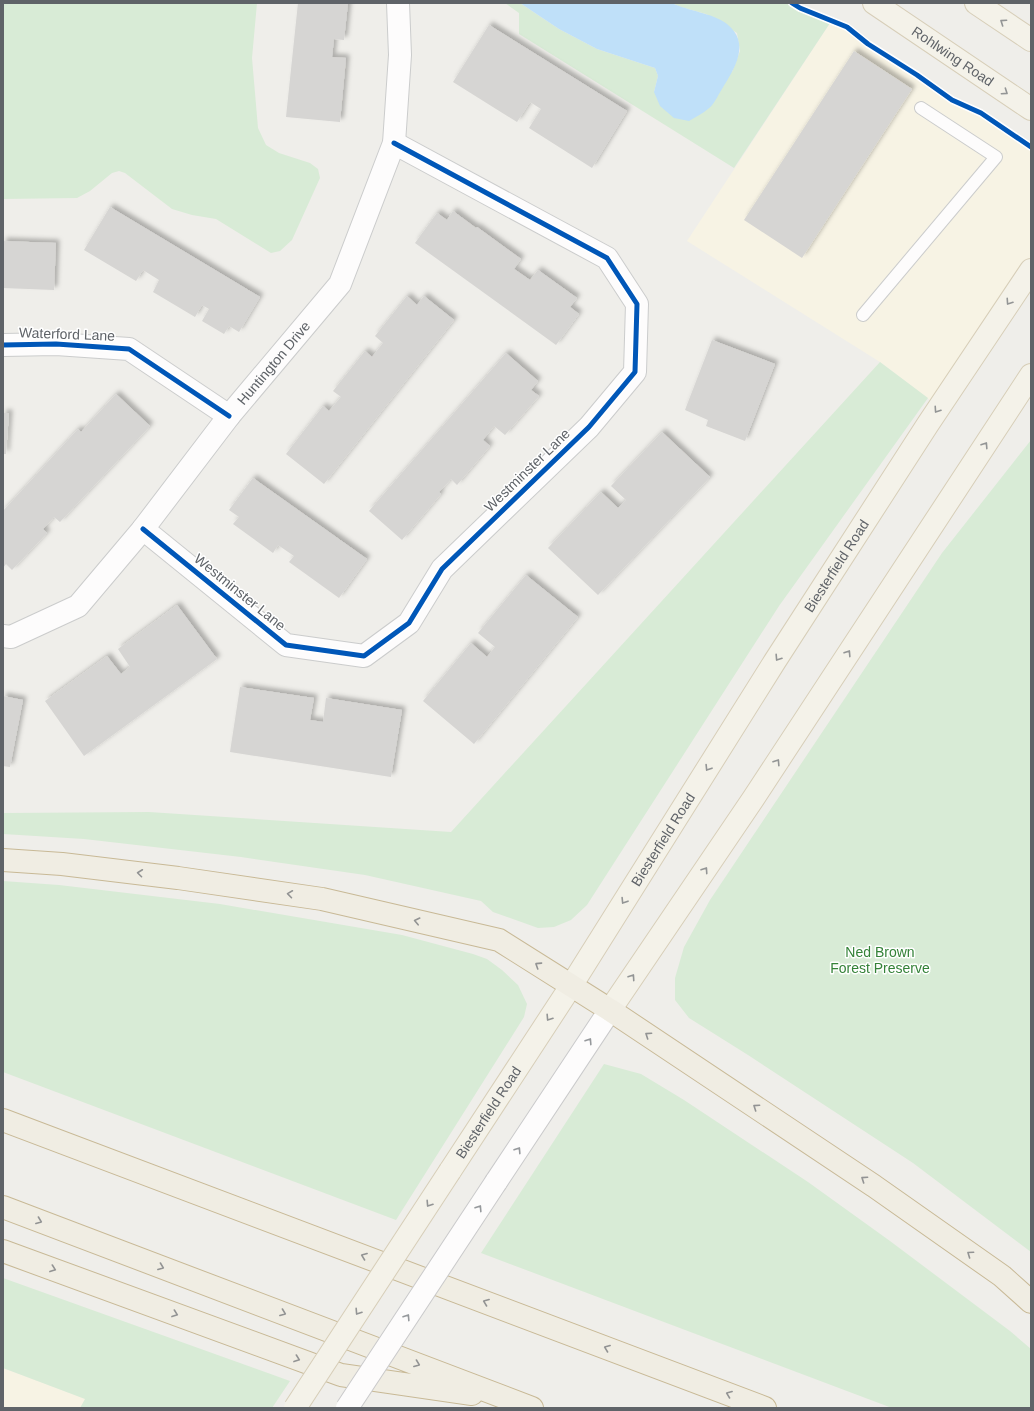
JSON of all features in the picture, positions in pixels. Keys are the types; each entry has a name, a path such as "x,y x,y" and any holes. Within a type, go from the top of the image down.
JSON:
{"highway":[{"path":"3,860 62,864 178,878 330,901 499,940 610,1010 874,1186 1002,1276 1031,1302"},
{"path":"3,1120 765,1408"},
{"path":"3,1207 522,1404"},
{"path":"3,1251 341,1375 522,1404"}],"main road":[{"name":"Rohlwing Road","path":"874,3 1031,109"},
{"path":"976,3 1031,40"},
{"name":"Biesterfield Road","path":"295,1408 571,986 775,661 919,437 1031,270"},
{"path":"610,1010 753,799 1031,375"}],"street":[{"name":"Huntington Drive","path":"3,636 10,637 78,606 143,529 229,416 340,284 394,143 400,55 398,3"},
{"name":"Westminster Lane","path":"143,529 286,645 364,656 409,623 442,569 589,427 635,372 637,304 608,258 394,143"},
{"name":"Waterford Lane","path":"3,345 56,344 129,349 229,416"},
{"path":"347,1408 610,1010"}],"lane":[{"path":"863,315 996,157 922,108"}],"shaded area":[{"path":"832,20 847,27 868,44 917,75 952,100 981,113 1031,147 1031,270 939,407 880,362 687,241"},
{"path":"3,1368 86,1399 80,1408 3,1408"}],"green space":[{"path":"3,3 257,3 252,58 258,128 266,145 279,153 310,163 318,169 320,178 292,240 280,251 271,253 216,219 192,215 172,209 125,173 119,171 112,173 90,191 77,198 3,199"},
{"path":"505,3 520,3 559,29 597,49 655,68 658,76 654,92 732,72 740,51 737,33 706,14 672,3 792,3 800,8 832,20 734,168 519,34 519,13"},
{"path":"880,362 928,398 779,606 587,905 571,920 554,927 538,928 493,912 481,901 365,875 241,857 84,839 3,834 3,813 149,812 451,832"},
{"name":"Ned Brown Forest Preserve","path":"1031,440 1031,1252 913,1163 689,1018 675,1000 675,978 684,947 710,900 942,553"},
{"path":"3,881 59,885 220,904 402,935 487,959 502,970 518,985 527,1004 524,1017 396,1220 3,1072"},
{"path":"604,1064 641,1074 684,1100 808,1182 1010,1331 1031,1349 1031,1408 892,1408 481,1253"},
{"path":"3,1278 290,1381 272,1408 80,1408 85,1399 3,1368"}],"water":[{"path":"520,3 672,3 715,17 727,24 734,31 738,39 739,47 736,64 716,100 710,107 689,121 674,118 660,106 654,92 658,76 655,68 597,49 559,29"}],"building":[{"path":"298,3 348,3 344,40 334,39 332,57 346,58 340,122 286,117"},
{"path":"489,25 627,111 592,168 529,128 541,109 530,102 517,122 453,82"},
{"path":"854,51 912,89 802,258 744,220"},
{"path":"110,207 260,297 239,332 229,326 224,334 202,321 209,309 202,305 195,317 153,292 159,280 143,270 136,281 84,250"},
{"path":"453,211 521,259 514,269 530,280 538,270 577,298 570,307 579,314 556,345 415,243 437,213 447,220"},
{"path":"3,241 56,243 54,290 3,288"},
{"path":"407,296 417,305 424,296 454,320 324,484 286,454 323,406 329,411 341,397 333,391 365,351 372,357 383,343 375,336"},
{"path":"712,340 775,364 745,441 706,426 708,420 685,410"},
{"path":"506,353 538,381 531,390 539,396 505,435 494,426 483,440 490,446 457,485 451,479 439,492 441,494 402,540 369,511"},
{"path":"116,394 150,426 60,522 54,517 43,529 47,533 12,570 6,564 3,568 3,511 78,429 81,432"},
{"path":"3,413 9,413 6,454 3,454"},
{"path":"662,432 710,477 598,595 548,548 601,492 618,508 626,500 611,486"},
{"path":"253,478 367,559 339,598 289,562 294,556 278,545 273,553 233,524 239,517 229,510"},
{"path":"526,575 578,617 474,744 423,701 471,643 487,657 495,647 478,633"},
{"path":"177,605 217,659 84,756 45,701 107,656 121,674 130,667 118,649"},
{"path":"240,687 314,698 310,720 323,722 326,698 402,710 391,777 230,752"},
{"path":"3,696 23,700 10,767 3,766"}],"cycle path":[{"path":"792,3 800,8 847,27 868,44 917,75 952,100 981,113 1031,147"},
{"path":"143,529 286,645 364,656 409,623 442,569 589,427 635,372 637,304 607,258 394,143"},
{"path":"3,345 56,344 129,349 229,416"}]}
